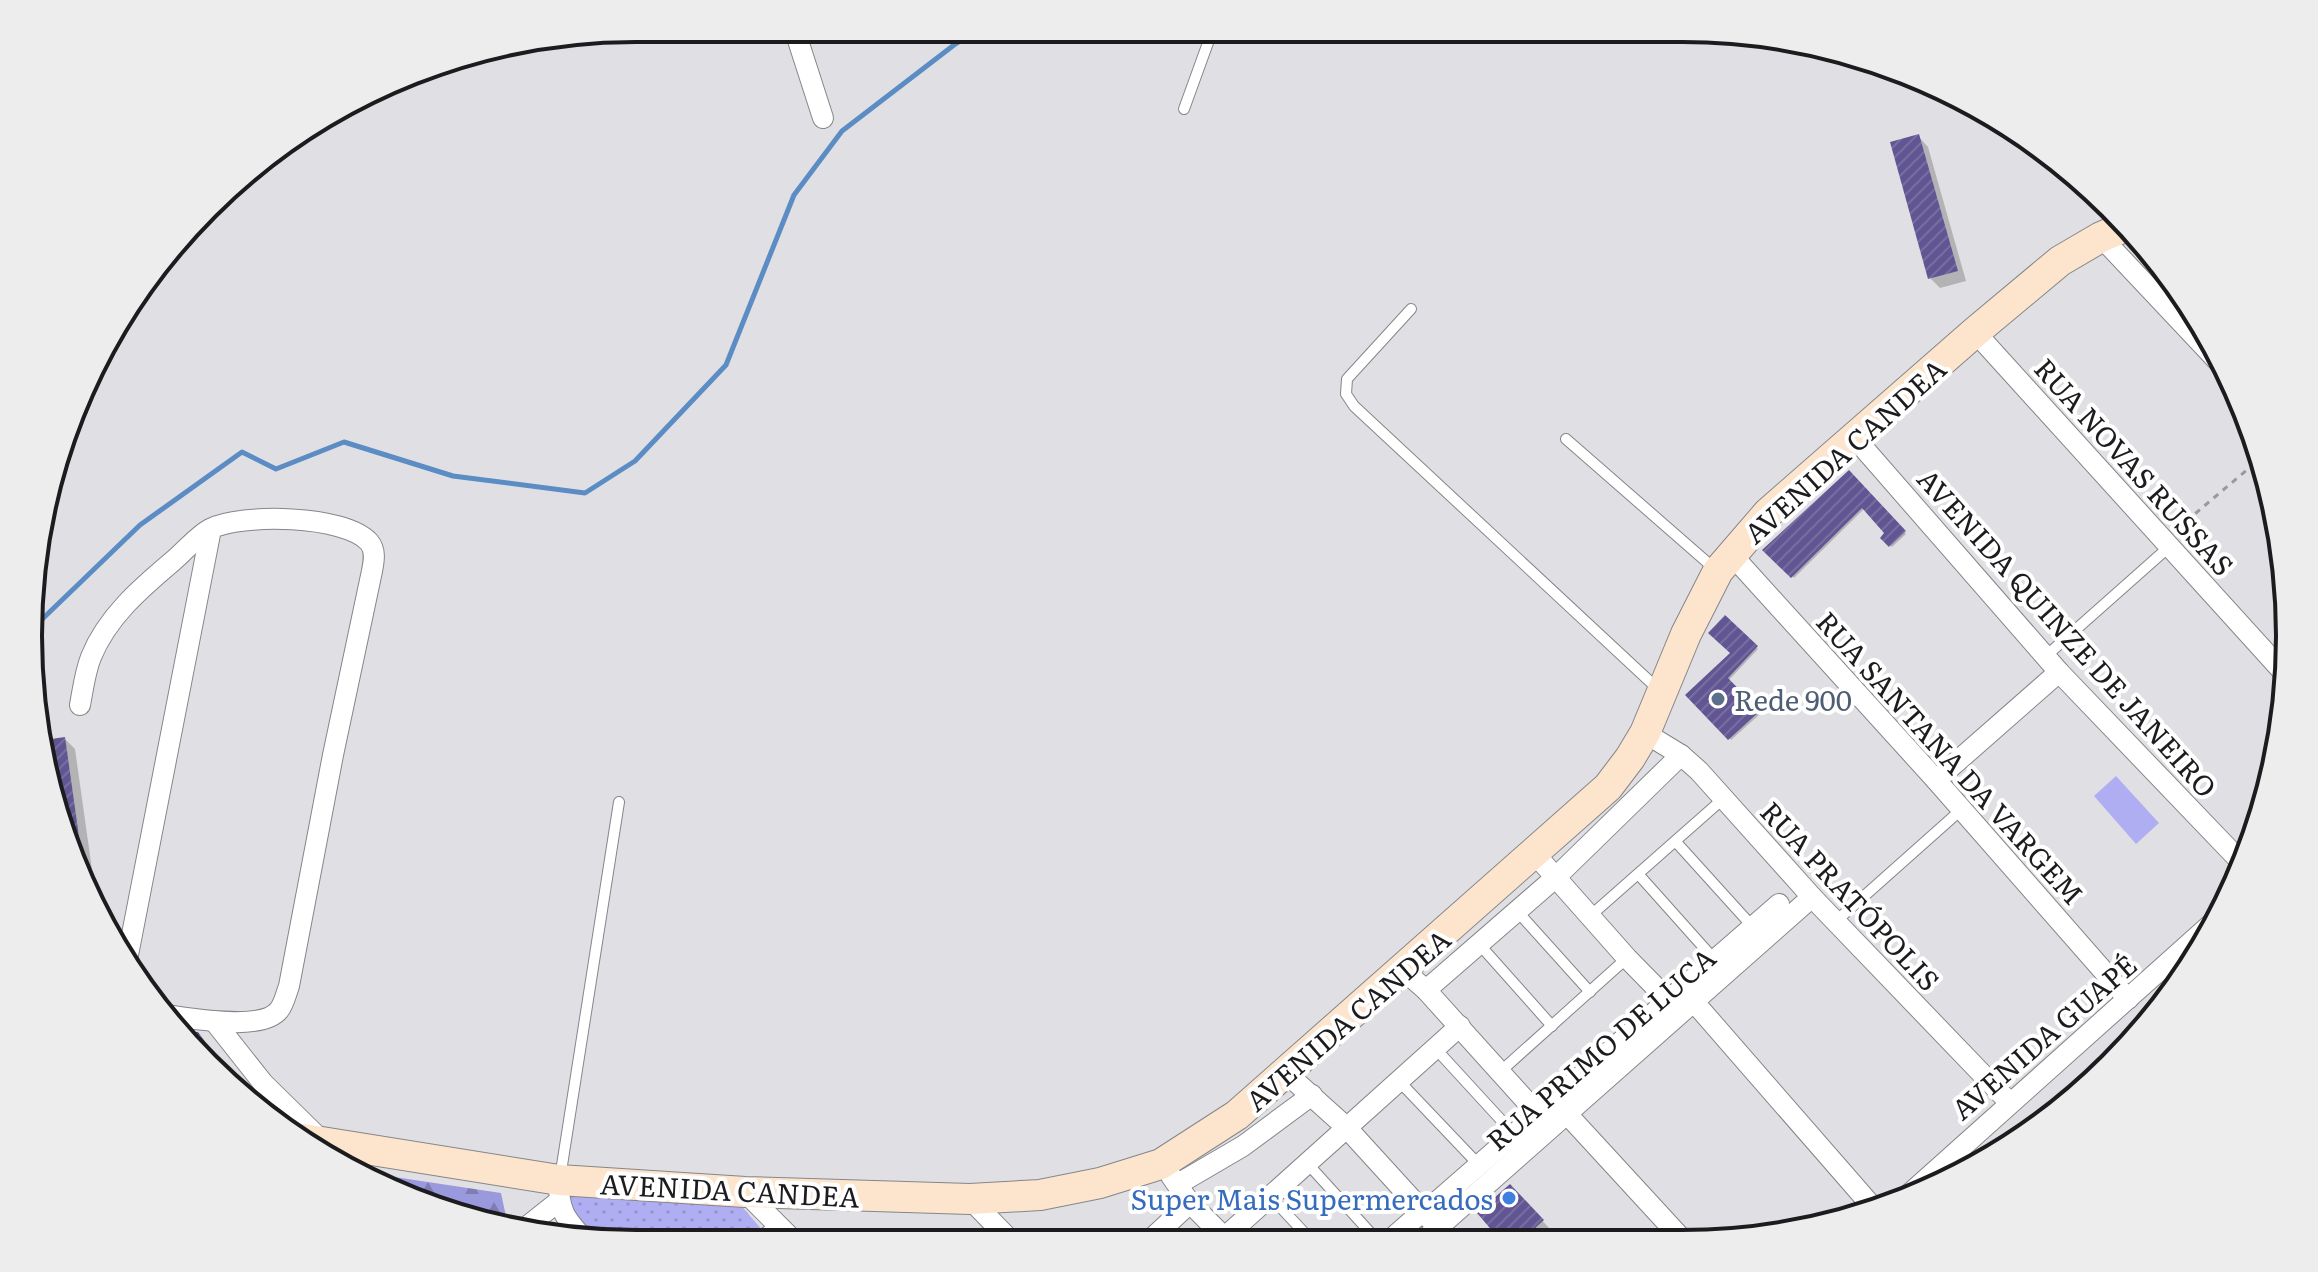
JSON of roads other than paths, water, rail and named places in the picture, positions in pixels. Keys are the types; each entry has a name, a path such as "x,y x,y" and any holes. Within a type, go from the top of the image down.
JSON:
{"main road":[{"name":"AVENIDA CANDEA","path":"327,1143 559,1190 970,1199 1040,1195 1169,1174 1608,787 1645,733 1686,634 1725,562 1768,513 2060,261 2115,230"}],"street":[{"path":"799,42 823,118"},
{"name":"RUA NOVAS RUSSAS","path":"1975,332 2275,663"},
{"name":"AVENIDA QUINZE DE JANEIRO","path":"1854,437 2053,664 2234,855"},
{"path":"80,705 89,660 114,618 138,591 211,529 255,517 324,524 356,533 368,540 374,558 289,986 278,1012 267,1019 214,1021 180,1017"},
{"path":"130,946 211,529"},
{"name":"RUA SANTANA DA VARGEM","path":"1725,562 1936,780 2128,999"},
{"path":"1936,780 2053,664"},
{"name":"RUA PRATÓPOLIS","path":"1645,733 1681,755 1724,798 1835,922 2010,1103"},
{"path":"1426,990 1555,878 1681,755"},
{"path":"1534,853 1627,958 1681,1005 1866,1200"},
{"name":"RUA PRIMO DE LUCA","path":"1442,1230 1543,1120 1567,1114 1681,1005 1812,897"},
{"path":"1402,1230 1478,1164 1543,1120 1681,1005 1714,959 1779,904"},
{"name":"AVENIDA GUAPÉ","path":"1935,1173 2190,943"},
{"path":"1403,970 1460,1026 1543,1120"},
{"path":"214,1021 261,1093 286,1116"},
{"path":"1236,1230 1460,1026"},
{"path":"1286,1073 1428,1208 1435,1230"},
{"path":"1218,1230 1190,1203 1169,1174 1243,1146 1312,1095"},
{"path":"1567,1114 1674,1230"},
{"path":"531,1221 559,1190"},
{"path":"559,1190 564,1216 573,1227"},
{"path":"745,1192 782,1230"},
{"path":"970,1199 995,1230"},
{"path":"1164,1230 1190,1203"}],"lane":[{"path":"1184,109 1208,42"},
{"path":"1411,309 1347,379 1346,394 1354,406 1661,692"},
{"path":"1566,439 1725,562"},
{"path":"2053,664 2168,543"},
{"path":"1589,917 1724,798"},
{"path":"559,1190 619,802"},
{"path":"1835,922 1962,809"},
{"path":"1676,842 1752,926"},
{"path":"1639,875 1714,959"},
{"path":"1517,911 1590,992"},
{"path":"1479,944 1552,1026"},
{"path":"1501,1071 1627,958"},
{"path":"1435,1048 1502,1121"},
{"path":"1399,1081 1478,1164"},
{"path":"1307,1163 1368,1230"},
{"path":"1270,1196 1302,1230"},
{"path":"769,1230 776,1224"}],"waterway":[{"path":"42,619 140,525 242,452 276,469 344,442 453,476 585,493 635,461 726,365 794,195 842,131 959,42"}],"place":[{"name":"Rede 900","path":"1718,699"},
{"name":"Super Mais Supermercados","path":"1509,1198"}]}
